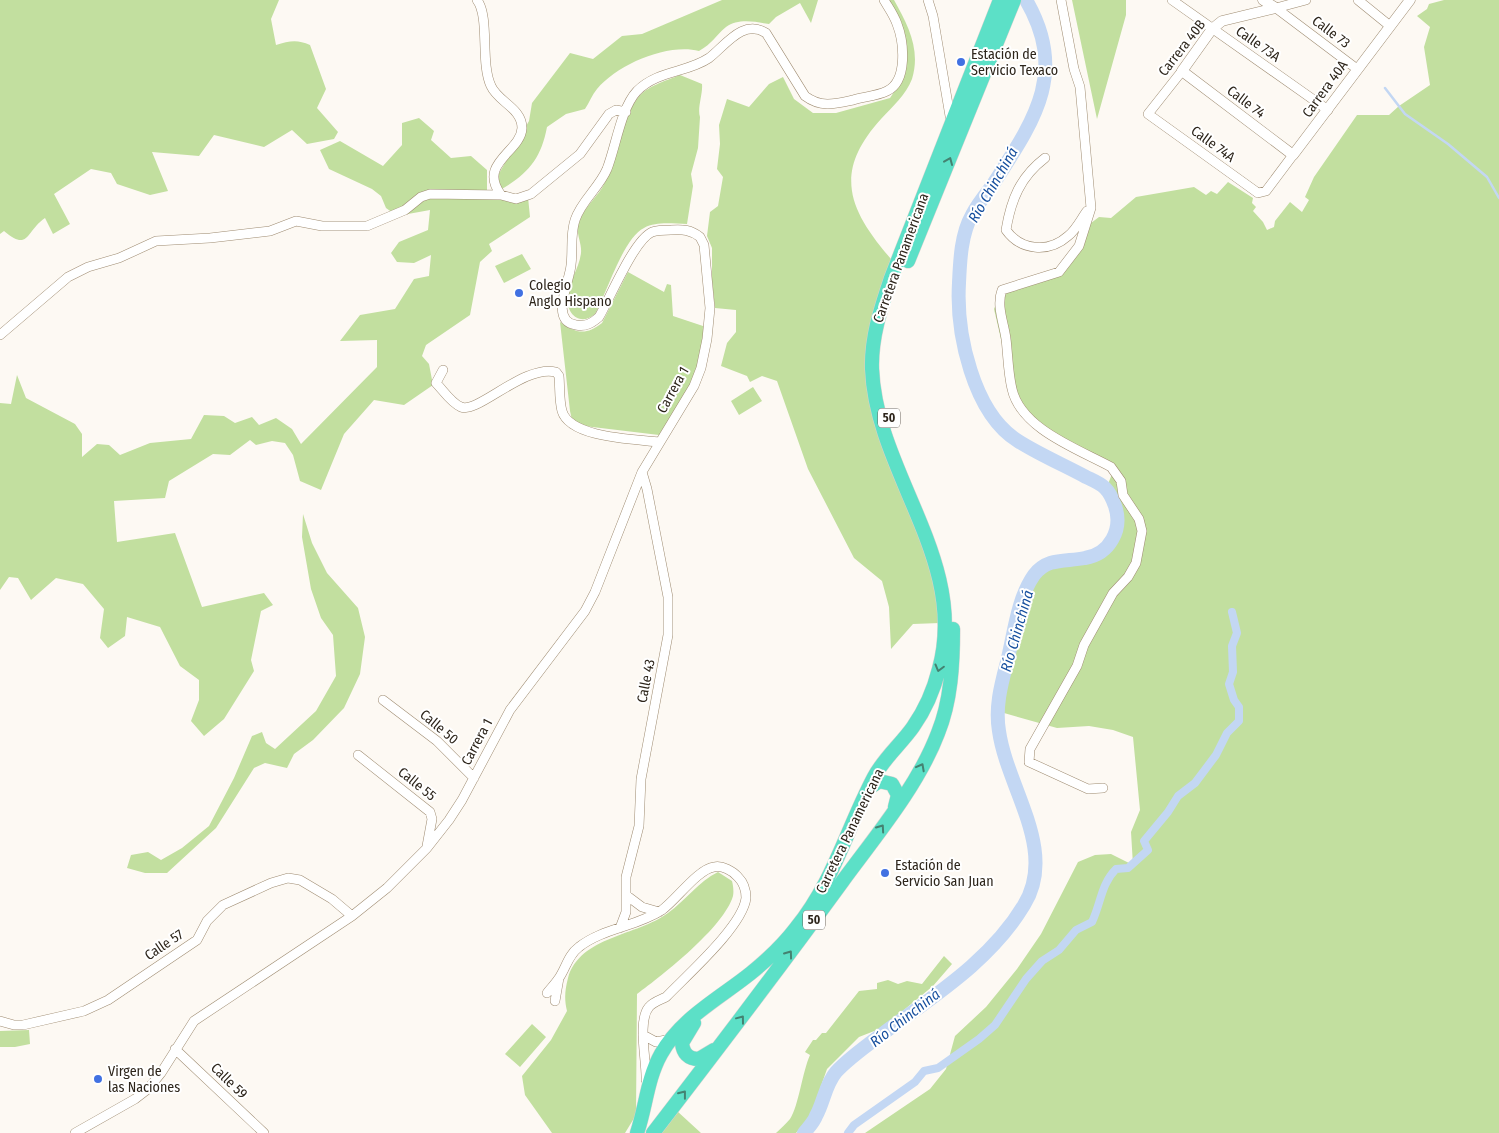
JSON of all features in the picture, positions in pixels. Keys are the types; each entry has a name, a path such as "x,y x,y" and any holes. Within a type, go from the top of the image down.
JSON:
{"highway":[{"name":"Carretera Panamericana","path":"653,1133 722,1045 918,774 938,732 947,704 952,673 953,625 950,594 932,529 899,451 889,418 882,368 883,337 899,282 998,26 1000,0"},
{"name":"Carretera Panamericana","path":"637,1133 654,1068 671,1039 708,1004 766,961 797,928 826,884 868,789 883,764 913,728 933,690 944,649 945,624 936,567 926,532 892,455 881,421 872,368 878,317 951,124 998,26 1014,0"},
{"path":"868,789 879,781 892,784 898,795 894,808"},
{"path":"708,1004 689,1029 682,1042 683,1049 689,1058 699,1059 722,1045"}],"street":[{"path":"477,0 484,31 484,49 491,87 516,112 522,129 518,138 498,165 498,190"},
{"name":"Carrera 1","path":"75,1133 135,1100 148,1089 161,1073 194,1021 352,916 393,882 427,848 453,813 510,710 574,627 595,592 642,472 658,442 694,386 701,368 707,339 710,308 704,245 700,237 683,229 652,232 644,238 636,248 600,317 593,323 581,326 572,325 564,319 562,310 570,275 575,220 579,209 606,170 632,98 644,85 659,76 706,60 735,34 746,29 760,30 766,33 805,96 813,102 830,105 886,92 899,79 901,69 900,39 897,23 884,0"},
{"path":"928,0 940,50 951,124"},
{"path":"1061,0 1074,69 1080,87 1091,208 1079,246 1060,272 1002,290 999,304 1012,389 1017,403 1026,418 1038,427 1112,467 1118,474 1123,495 1139,519 1142,531 1136,563 1128,577 1113,593 1084,644 1077,666 1030,749 1029,762 1088,789 1103,788"},
{"name":"Calle 73A","path":"1172,0 1328,110"},
{"name":"Calle 73","path":"1262,0 1276,8 1357,69"},
{"name":"Carrera 40B","path":"1148,114 1182,72 1212,29 1222,21 1306,0"},
{"path":"1358,0 1390,26"},
{"name":"Carrera 40A","path":"1262,194 1328,110 1410,0"},
{"name":"Calle 74","path":"1182,72 1293,155"},
{"path":"0,335 68,277 88,267 119,258 156,241 210,238 270,231 296,221 322,226 367,226 405,210 422,197 430,194 498,190 516,199 531,194 580,154 609,114 616,110 626,112"},
{"name":"Calle 74A","path":"1148,114 1262,194"},
{"path":"1045,158 1033,167 1014,195 1006,230 1011,238 1032,248 1044,248 1070,235 1091,208"},
{"path":"442,370 436,382 461,407 470,408 538,371 556,372 559,376 562,412 568,423 582,431 658,442"},
{"name":"Calle 43","path":"620,928 626,912 626,877 639,826 641,779 668,635 668,596 648,489 642,472"},
{"name":"Calle 50","path":"383,700 437,742 474,778"},
{"name":"Calle 55","path":"358,754 430,812 432,819 427,848"},
{"path":"547,993 559,977 566,961 578,947 594,937 659,912 704,872 714,867 726,868 736,875 743,884 746,897 734,925 666,997 649,1007 645,1012 643,1035 646,1063 643,1106"},
{"name":"Calle 57","path":"0,1021 14,1025 23,1025 84,1011 108,1000 197,940 207,921 224,905 271,883 288,878 300,880 332,899 352,916"},
{"path":"626,894 642,907 659,912"},
{"path":"555,1000 559,977"},
{"path":"643,1035 656,1042 671,1039"},
{"name":"Calle 59","path":"175,1049 264,1133"}],"green space":[{"path":"0,0 279,0 271,19 276,45 293,41 310,45 326,89 317,108 338,132 334,139 307,144 292,130 264,147 214,135 199,156 152,152 168,191 150,195 117,184 111,173 91,169 54,194 70,224 53,234 45,218 23,240 18,240 4,231 0,234"},
{"path":"722,0 818,0 811,23 800,3 776,17 769,24 747,21 731,24 699,51 687,49 659,53 617,71 597,89 585,109 566,114 547,127 541,148 532,164 518,178 500,190 497,177 529,121 532,103 570,53 593,59 622,36 642,34"},
{"path":"889,0 894,0 912,38 915,58 912,79 906,90 866,138 856,156 852,173 852,190 856,207 865,223 876,241 891,259 873,317 868,354 932,568 940,623 913,624 891,649 889,607 882,581 854,558 808,469 777,381 762,376 750,382 747,376 721,366 727,343 736,332 736,310 715,308 712,282 712,248 707,236 710,212 718,206 723,177 717,169 720,144 719,125 727,99 749,107 769,84 783,77 794,99 813,113 836,113 890,98 904,77 906,53 902,25"},
{"path":"1072,0 1126,0 1126,15 1097,119"},
{"path":"1444,0 1499,0 1499,1133 865,1133 930,1089 946,1069 955,1036 986,1007 1017,969 1041,934 1078,862 1095,855 1111,854 1133,865 1131,832 1140,810 1133,737 1113,730 1089,726 1057,728 997,711 1006,661 1016,621 1034,575 1045,565 1058,561 1079,559 1098,553 1109,545 1113,539 1119,520 1116,508 1106,489 1114,469 1032,425 1015,400 994,309 998,300 1010,290 1051,278 1091,223 1099,217 1111,218 1136,197 1194,187 1206,195 1211,191 1217,194 1228,182 1253,198 1252,203 1256,207 1253,211 1263,222 1267,230 1274,227 1275,221 1290,202 1302,212 1309,200 1305,197 1314,177 1357,115 1389,115 1430,85 1424,47 1430,27 1417,16 1427,9 1429,4"},
{"path":"680,75 702,84 698,148 691,174 693,186 687,224 654,224 636,234 622,254 595,314 589,318 579,319 571,313 567,296 581,253 578,227 581,218 607,178 627,118 637,99 651,87"},
{"path":"419,118 434,131 431,140 451,158 471,156 487,170 487,190 498,196 528,197 530,217 489,244 492,251 480,262 470,315 426,345 422,356 429,364 433,385 404,405 374,400 344,434 321,490 300,481 293,455 285,443 272,441 256,445 250,440 230,455 213,454 169,481 165,498 114,501 117,542 175,533 202,607 264,593 273,605 261,611 251,660 254,671 224,719 204,736 191,721 199,700 199,680 180,666 160,627 127,617 125,636 108,648 100,638 104,609 83,584 56,578 31,600 18,578 9,577 0,590 0,403 11,404 17,375 26,398 75,424 82,434 82,457 97,444 109,445 120,455 150,443 191,439 204,415 224,416 235,423 252,417 259,425 276,418 292,429 301,444 377,367 377,340 340,341 360,315 395,309 414,279 429,276 431,255 414,263 397,262 391,253 399,242 428,230 430,210 397,216 386,208 381,196 372,189 329,169 320,150 340,141 383,166 402,145 402,123"},
{"path":"522,254 531,269 504,283 495,266"},
{"path":"628,272 664,292 667,284 671,285 673,316 706,327 698,366 691,384 659,435 584,426 572,420 570,411 560,322 571,329 581,332 591,330 602,323"},
{"path":"753,387 762,401 739,415 731,401"},
{"path":"303,514 312,543 327,573 358,608 365,637 360,674 344,708 313,740 294,754 287,768 265,763 254,768 216,828 167,873 145,873 127,868 131,855 148,852 161,860 182,848 209,826 234,778 252,736 262,732 266,743 275,749 316,711 336,676 333,635 321,618 311,589 302,537"},
{"path":"718,872 732,881 733,896 718,922 691,950 637,994 636,1115 625,1133 552,1133 525,1095 522,1076 551,1040 567,1011 566,987 574,964 584,953 597,945 655,921 668,913 704,881"},
{"path":"944,956 952,964 933,986 882,1028 859,1037 827,1069 810,1117 796,1133 776,1133 790,1119 796,1106 810,1055 805,1052 813,1040 816,1040 822,1033 826,1033 859,991 877,989 877,983 888,980 898,984 907,981 922,984"},
{"path":"532,1024 546,1037 520,1067 505,1054"},
{"path":"29,1030 30,1044 0,1047 0,1031"},
{"path":"677,1111 701,1133 661,1133"}],"waterway":[{"name":"Río Chinchiná","path":"804,1133 815,1118 829,1082 836,1072 847,1061 979,960 1011,925 1024,905 1033,884 1036,863 1033,841 1004,753 998,722 1001,688 1017,617 1028,585 1039,569 1058,561 1094,556 1108,546 1116,532 1117,515 1115,506 1105,488 1018,441 1002,428 989,412 979,392 964,348 959,303 959,275 965,231 976,208 1021,140 1032,119 1040,97 1045,74 1045,51 1039,27 1026,0"},
{"path":"1385,88 1405,114 1448,144 1487,177 1499,198"},
{"path":"848,1133 854,1125 915,1082 924,1071 938,1068 979,1039 995,1025 1026,979 1042,961 1059,950 1076,930 1092,922 1104,887 1116,869 1128,868 1148,850 1144,841 1168,812 1178,796 1195,783 1216,755 1227,733 1239,721 1239,707 1234,700 1229,684 1233,672 1232,646 1237,633 1232,612"}],"place":[{"name":"Estación de Servicio Texaco","path":"961,62"},
{"name":"Colegio Anglo Hispano","path":"519,293"},
{"name":"Estación de Servicio San Juan","path":"885,873"},
{"name":"Virgen de las Naciones","path":"98,1079"}]}
